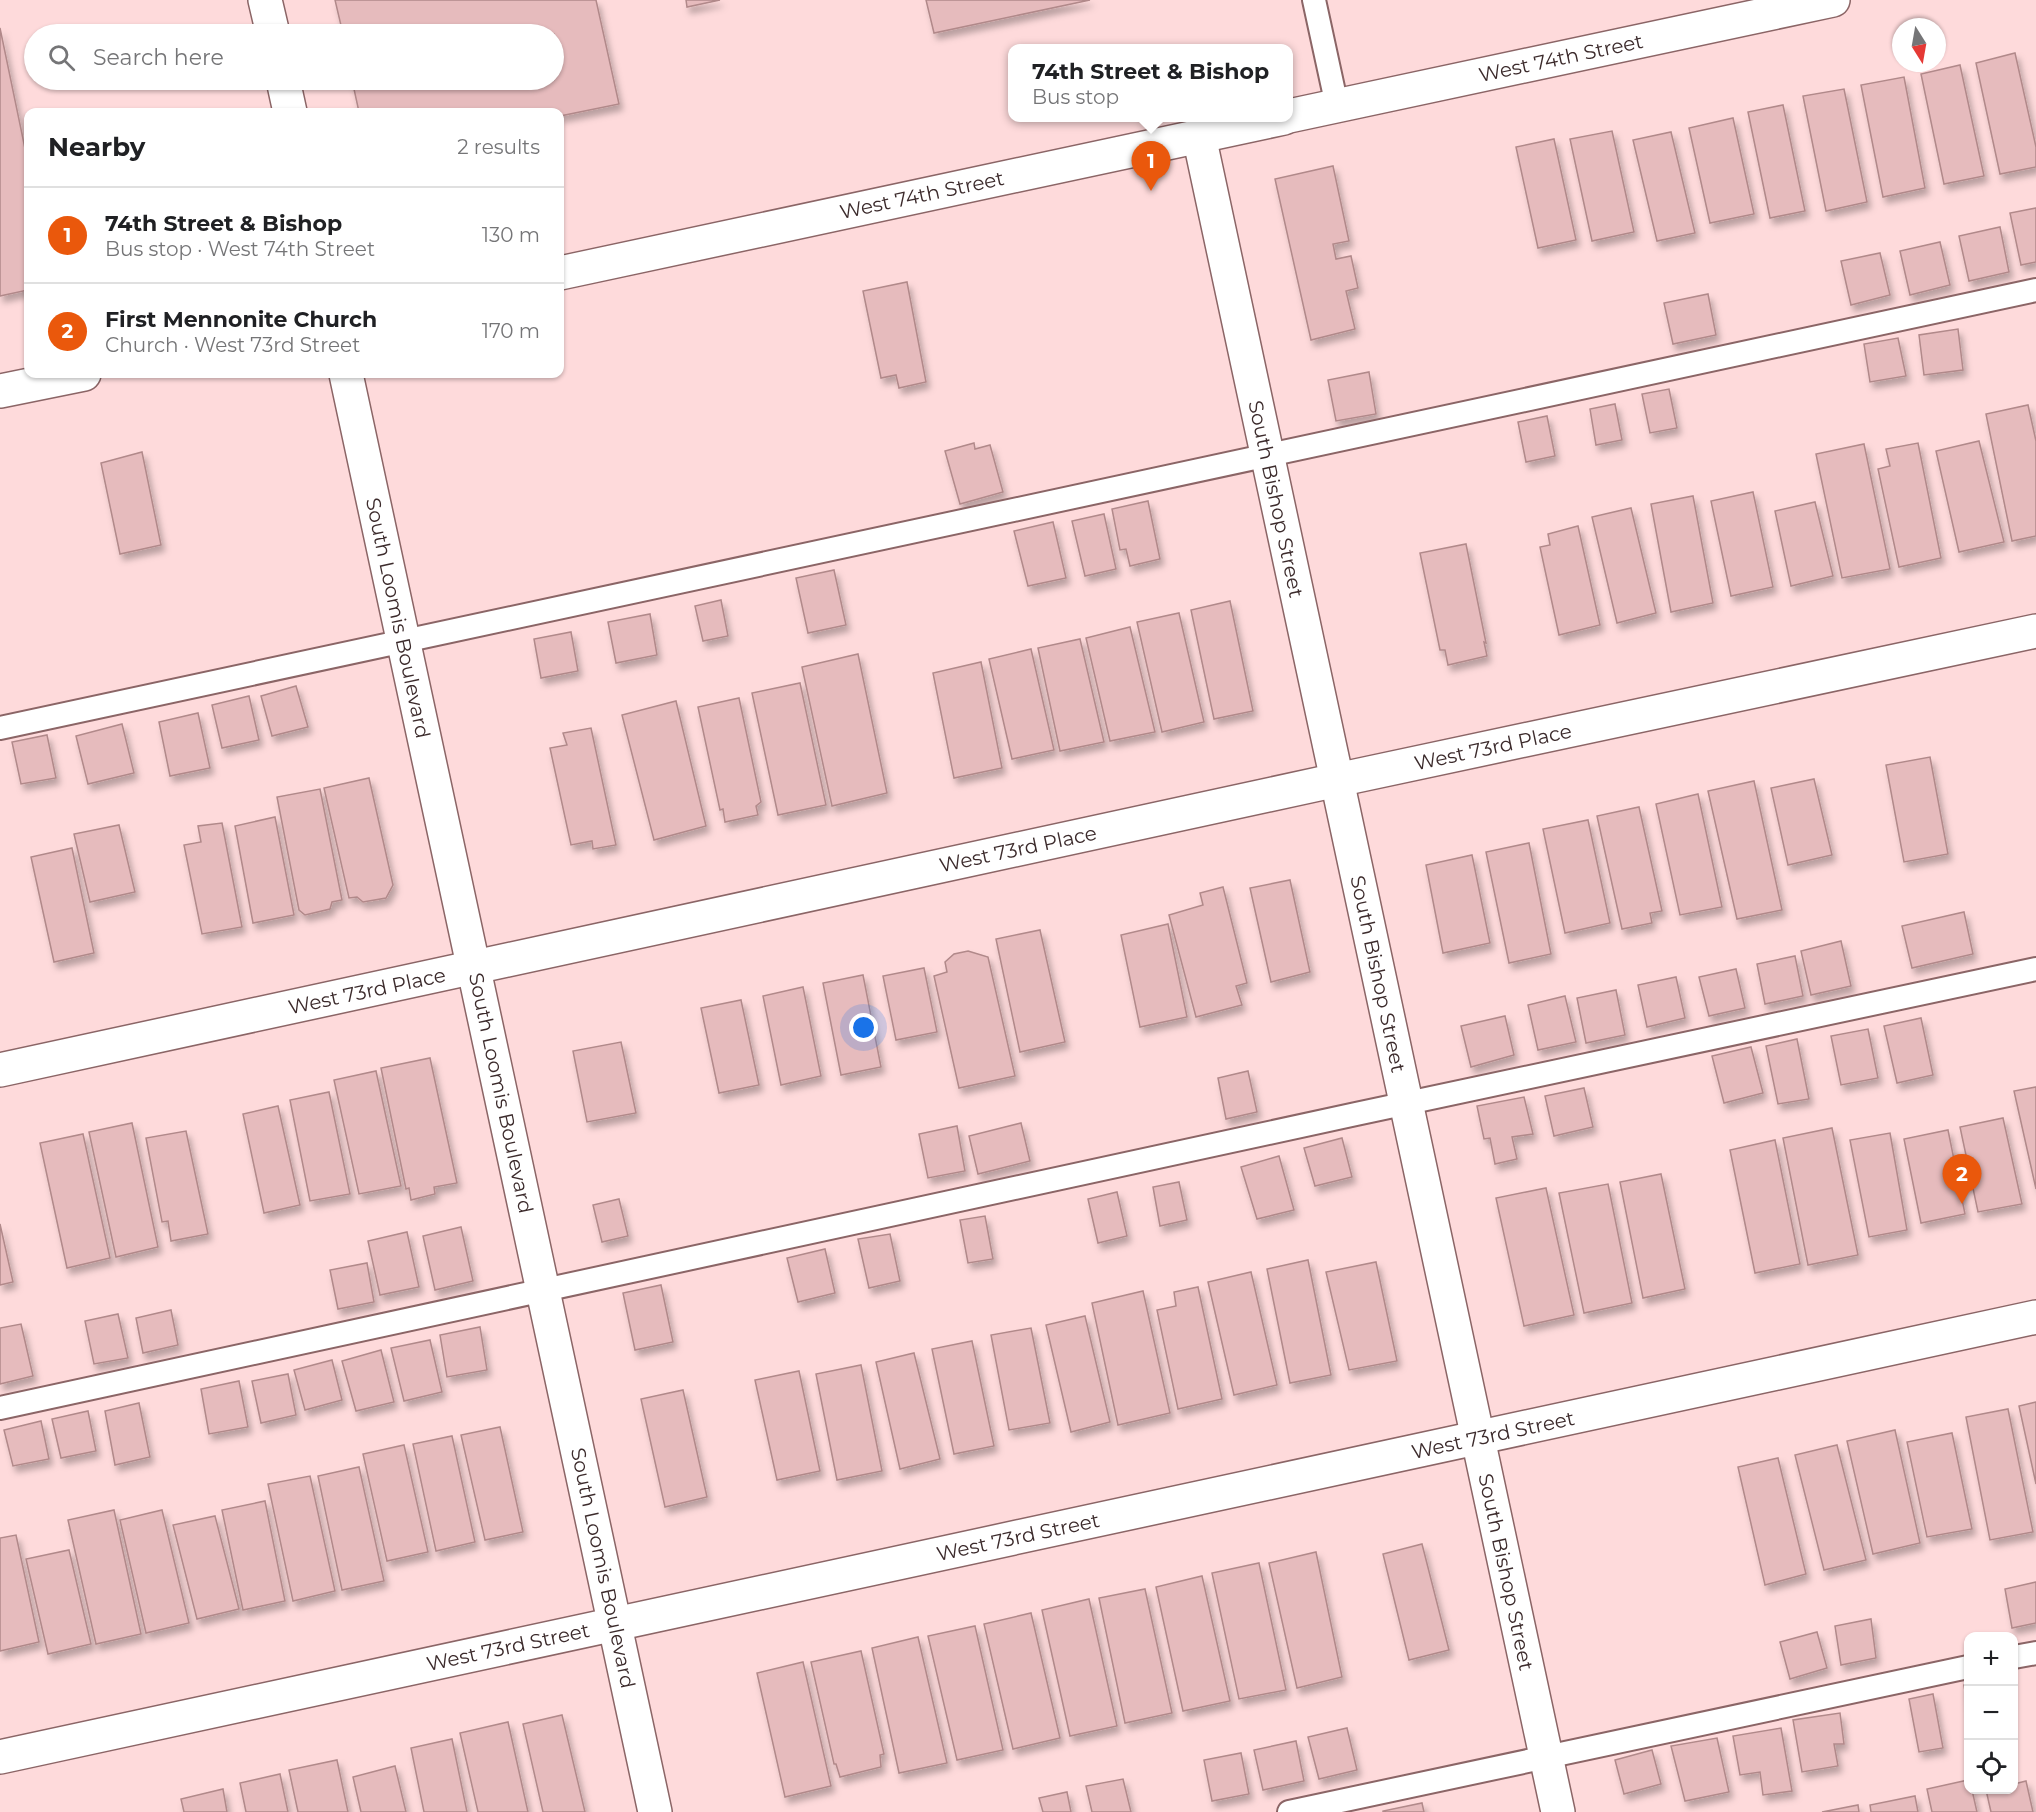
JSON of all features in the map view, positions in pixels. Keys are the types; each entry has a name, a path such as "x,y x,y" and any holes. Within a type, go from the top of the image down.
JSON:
{"street":[{"path":"265,0 271,24"},
{"name":"West 74th Street","path":"1293,115 1833,0"},
{"path":"285,90 289,108"},
{"name":"West 74th Street","path":"564,272 1261,122"},
{"name":"South Bishop Street","path":"1198,136 1558,1812"},
{"path":"0,391 64,378"},
{"name":"South Loomis Boulevard","path":"347,378 655,1812"},
{"name":"West 73rd Place","path":"0,1070 1336,780 2036,631"},
{"name":"West 73rd Street","path":"0,1757 2036,1317"}],"lane":[{"path":"1314,0 1338,106"},
{"path":"0,728 2036,290"},
{"path":"0,1408 2036,969"},
{"path":"2018,1656 2036,1653"},
{"path":"1289,1812 1964,1668"}],"building":[{"path":"335,0 596,0 619,104 564,115 564,108 358,108 354,90 564,90 564,24 341,24"},
{"path":"686,0 720,0 687,7"},
{"path":"926,0 1090,0 934,33"},
{"path":"0,28 24,144 24,291 0,296"},
{"path":"2015,53 2036,147 2036,167 2000,174 1976,63"},
{"path":"1960,65 1984,176 1944,184 1921,74 1946,72 1946,68"},
{"path":"1904,77 1925,188 1883,197 1861,85"},
{"path":"1844,89 1867,202 1826,211 1803,96"},
{"path":"1783,105 1805,211 1770,218 1748,112"},
{"path":"1733,118 1754,214 1710,223 1689,128"},
{"path":"1612,131 1634,232 1592,241 1570,139"},
{"path":"1671,132 1695,233 1657,241 1633,140"},
{"path":"1554,139 1576,240 1538,248 1516,147"},
{"path":"1333,166 1349,241 1333,244 1336,259 1351,256 1358,288 1346,291 1355,329 1311,340 1275,179"},
{"path":"2036,208 2036,262 2021,265 2010,213"},
{"path":"2000,227 2009,272 1969,281 1959,236"},
{"path":"1940,242 1950,285 1910,295 1900,251"},
{"path":"1880,253 1890,295 1851,305 1841,261"},
{"path":"907,282 926,382 899,388 896,375 881,378 863,291"},
{"path":"1708,294 1716,335 1673,344 1664,303"},
{"path":"1958,329 1963,370 1924,375 1919,335"},
{"path":"1898,338 1906,376 1870,382 1864,344"},
{"path":"1369,372 1376,414 1336,421 1328,380"},
{"path":"1669,389 1677,428 1650,433 1642,394"},
{"path":"1615,404 1622,440 1596,445 1590,409"},
{"path":"2028,405 2036,441 2036,536 2012,541 1986,414"},
{"path":"1547,416 1555,456 1526,462 1518,422"},
{"path":"1979,441 2004,542 1959,552 1936,451"},
{"path":"974,443 975,449 990,445 1003,492 960,504 945,451"},
{"path":"1918,443 1941,558 1899,567 1878,469 1890,466 1886,449"},
{"path":"1864,444 1890,569 1842,578 1816,454"},
{"path":"142,452 161,545 120,554 101,463"},
{"path":"1753,492 1773,587 1731,596 1711,501"},
{"path":"1693,496 1713,603 1671,612 1651,504"},
{"path":"1148,501 1160,559 1130,566 1126,549 1120,550 1112,509"},
{"path":"1815,502 1833,576 1791,586 1775,511"},
{"path":"1631,508 1656,613 1617,623 1592,517"},
{"path":"1104,514 1116,569 1085,576 1072,521"},
{"path":"1053,522 1066,578 1028,586 1014,531"},
{"path":"1578,526 1600,625 1559,635 1540,547 1550,545 1548,534"},
{"path":"1466,544 1487,656 1448,665 1445,650 1440,650 1420,553"},
{"path":"834,570 846,625 808,633 796,578"},
{"path":"721,600 728,636 703,641 695,606"},
{"path":"1230,601 1253,711 1214,719 1191,610"},
{"path":"1179,613 1204,722 1162,732 1137,622"},
{"path":"650,614 657,655 616,663 608,622"},
{"path":"1130,627 1155,732 1110,741 1086,638"},
{"path":"571,632 578,671 541,678 534,639"},
{"path":"1080,639 1104,742 1060,751 1038,648"},
{"path":"1031,649 1054,750 1012,759 989,659"},
{"path":"858,654 887,793 832,806 802,667"},
{"path":"981,662 1002,768 954,778 933,673"},
{"path":"800,683 826,805 778,815 752,693"},
{"path":"296,686 308,727 272,736 261,696"},
{"path":"249,696 259,740 222,748 212,705"},
{"path":"739,698 761,802 756,806 758,815 725,822 723,809 720,810 698,707"},
{"path":"676,701 706,826 654,840 622,715"},
{"path":"198,713 210,768 170,776 159,722"},
{"path":"122,724 134,773 88,784 76,736"},
{"path":"591,728 616,845 593,849 592,841 571,845 550,748 567,745 563,733"},
{"path":"47,735 56,778 21,784 12,742"},
{"path":"1930,757 1948,854 1904,862 1886,765"},
{"path":"369,778 393,885 386,898 363,902 357,897 349,898 324,788"},
{"path":"1814,779 1832,855 1788,865 1771,788"},
{"path":"1754,781 1782,910 1737,919 1708,791"},
{"path":"320,789 342,900 332,902 330,909 305,915 299,910 277,797"},
{"path":"1698,794 1722,907 1680,915 1656,804"},
{"path":"1639,807 1662,911 1650,913 1652,923 1622,929 1597,816"},
{"path":"275,817 294,915 253,923 235,826"},
{"path":"1588,820 1610,923 1565,933 1543,829"},
{"path":"222,823 242,927 202,934 184,845 201,842 198,826"},
{"path":"119,825 135,892 90,902 74,834"},
{"path":"1529,843 1551,954 1509,963 1486,852"},
{"path":"72,848 94,953 54,962 31,857"},
{"path":"1472,855 1490,943 1443,953 1426,865"},
{"path":"1290,880 1310,972 1271,982 1250,888"},
{"path":"1223,887 1247,983 1236,986 1242,1005 1196,1017 1169,915 1203,905 1200,893"},
{"path":"1964,912 1973,954 1912,968 1902,926"},
{"path":"1168,924 1187,1017 1140,1027 1121,935"},
{"path":"1040,930 1065,1042 1020,1052 996,939"},
{"path":"1841,941 1851,986 1811,995 1801,951"},
{"path":"968,951 988,957 1015,1076 959,1088 934,976 947,972 945,962 954,954"},
{"path":"1795,956 1803,996 1765,1004 1757,964"},
{"path":"924,968 937,1032 896,1040 883,976"},
{"path":"1736,969 1745,1008 1709,1016 1699,977"},
{"path":"863,975 881,1067 841,1075 823,983"},
{"path":"1676,977 1685,1018 1647,1027 1638,985"},
{"path":"803,987 821,1076 781,1085 763,996"},
{"path":"1616,990 1625,1035 1586,1043 1577,998"},
{"path":"1565,996 1576,1042 1538,1050 1528,1005"},
{"path":"741,1000 759,1085 719,1093 701,1008"},
{"path":"1505,1016 1514,1055 1471,1067 1461,1026"},
{"path":"1921,1018 1933,1075 1897,1083 1884,1026"},
{"path":"1868,1029 1878,1078 1841,1085 1831,1036"},
{"path":"1797,1039 1809,1099 1778,1104 1766,1046"},
{"path":"621,1042 636,1113 587,1122 573,1051"},
{"path":"1751,1047 1763,1093 1724,1103 1712,1056"},
{"path":"430,1058 457,1183 434,1187 435,1194 411,1200 409,1188 406,1189 381,1068"},
{"path":"376,1071 401,1186 359,1194 334,1080"},
{"path":"1248,1071 1257,1112 1226,1119 1218,1078"},
{"path":"2036,1087 2036,1189 2014,1091"},
{"path":"1584,1088 1593,1127 1554,1136 1545,1096"},
{"path":"329,1092 350,1194 310,1201 290,1100"},
{"path":"1524,1097 1533,1134 1512,1137 1517,1159 1495,1164 1490,1138 1484,1139 1477,1106"},
{"path":"278,1106 300,1205 264,1213 243,1114"},
{"path":"2003,1118 2022,1204 1978,1212 1960,1127"},
{"path":"132,1123 158,1247 116,1257 89,1132"},
{"path":"1021,1123 1030,1161 978,1174 969,1136"},
{"path":"957,1126 965,1171 928,1178 919,1134"},
{"path":"1832,1128 1858,1255 1808,1265 1783,1138"},
{"path":"1948,1130 1965,1214 1921,1223 1904,1139"},
{"path":"186,1131 208,1234 171,1241 168,1221 162,1222 146,1138"},
{"path":"1890,1133 1907,1230 1869,1237 1850,1140"},
{"path":"83,1134 110,1258 67,1268 40,1143"},
{"path":"1342,1138 1352,1177 1315,1186 1304,1148"},
{"path":"1775,1140 1800,1264 1755,1273 1730,1150"},
{"path":"1279,1156 1294,1210 1257,1219 1241,1167"},
{"path":"1661,1174 1685,1289 1643,1298 1620,1182"},
{"path":"1179,1182 1187,1220 1160,1226 1153,1187"},
{"path":"1608,1184 1632,1303 1584,1313 1559,1193"},
{"path":"1546,1188 1574,1315 1524,1326 1496,1198"},
{"path":"1117,1192 1127,1236 1098,1243 1088,1199"},
{"path":"619,1199 628,1236 602,1242 593,1205"},
{"path":"985,1216 993,1259 968,1263 960,1220"},
{"path":"0,1224 13,1282 0,1285"},
{"path":"461,1227 473,1281 435,1290 423,1236"},
{"path":"407,1232 419,1287 380,1295 368,1241"},
{"path":"890,1234 900,1281 869,1288 858,1239"},
{"path":"825,1249 835,1293 798,1302 787,1258"},
{"path":"1308,1260 1331,1375 1290,1383 1267,1269"},
{"path":"1376,1262 1397,1361 1349,1370 1326,1272"},
{"path":"367,1263 374,1302 338,1309 330,1270"},
{"path":"1251,1272 1277,1385 1234,1395 1208,1282"},
{"path":"661,1285 673,1342 635,1350 623,1293"},
{"path":"1198,1287 1222,1399 1178,1409 1157,1310 1176,1306 1174,1292"},
{"path":"1143,1291 1170,1413 1118,1425 1092,1303"},
{"path":"171,1310 178,1345 143,1353 136,1318"},
{"path":"118,1314 128,1358 94,1364 85,1321"},
{"path":"1085,1316 1110,1422 1071,1432 1046,1325"},
{"path":"21,1324 33,1376 0,1384 0,1328"},
{"path":"480,1327 487,1370 447,1377 440,1335"},
{"path":"1031,1328 1050,1423 1009,1430 991,1335"},
{"path":"430,1340 442,1392 404,1401 391,1348"},
{"path":"972,1341 994,1446 954,1454 932,1349"},
{"path":"381,1350 394,1402 356,1411 342,1361"},
{"path":"914,1353 940,1459 900,1469 876,1362"},
{"path":"332,1360 342,1400 305,1410 294,1370"},
{"path":"861,1365 882,1471 837,1480 816,1374"},
{"path":"799,1371 820,1471 777,1480 755,1380"},
{"path":"288,1374 296,1415 261,1423 252,1381"},
{"path":"239,1381 248,1427 209,1434 201,1389"},
{"path":"683,1390 707,1497 665,1507 641,1399"},
{"path":"2036,1402 2036,1484 2019,1406"},
{"path":"139,1403 150,1457 115,1465 105,1411"},
{"path":"2008,1409 2033,1532 1990,1540 1966,1417"},
{"path":"88,1411 96,1451 61,1458 52,1419"},
{"path":"41,1421 49,1459 13,1466 4,1430"},
{"path":"500,1427 523,1532 485,1540 461,1435"},
{"path":"1895,1430 1920,1543 1873,1554 1847,1441"},
{"path":"1952,1433 1972,1529 1927,1537 1907,1442"},
{"path":"452,1436 475,1542 436,1551 413,1444"},
{"path":"404,1445 428,1552 387,1561 363,1454"},
{"path":"1837,1445 1866,1560 1824,1570 1795,1455"},
{"path":"1778,1458 1806,1574 1765,1585 1738,1467"},
{"path":"359,1467 384,1581 342,1590 318,1476"},
{"path":"310,1476 335,1591 293,1601 268,1484"},
{"path":"265,1501 285,1601 243,1610 222,1510"},
{"path":"114,1510 141,1634 96,1644 68,1520"},
{"path":"162,1510 189,1623 146,1633 120,1520"},
{"path":"215,1516 239,1609 197,1619 173,1525"},
{"path":"16,1535 39,1642 0,1651 0,1538"},
{"path":"1422,1544 1449,1650 1409,1660 1383,1554"},
{"path":"69,1550 91,1644 48,1654 26,1559"},
{"path":"1316,1552 1342,1677 1297,1688 1269,1563"},
{"path":"1259,1563 1286,1690 1239,1699 1212,1573"},
{"path":"1202,1576 1230,1701 1183,1711 1156,1587"},
{"path":"2036,1582 2036,1623 2012,1628 2005,1589"},
{"path":"1145,1589 1172,1713 1125,1723 1099,1598"},
{"path":"1089,1599 1117,1726 1070,1736 1042,1610"},
{"path":"1031,1613 1060,1738 1013,1749 984,1624"},
{"path":"1871,1619 1876,1658 1841,1665 1835,1626"},
{"path":"975,1626 1003,1750 957,1760 928,1636"},
{"path":"1817,1632 1827,1668 1790,1679 1780,1642"},
{"path":"918,1637 947,1763 899,1773 872,1648"},
{"path":"861,1651 884,1754 880,1755 881,1767 840,1777 836,1764 834,1764 811,1662"},
{"path":"803,1662 831,1786 785,1797 757,1673"},
{"path":"1933,1694 1943,1748 1919,1752 1909,1699"},
{"path":"1840,1713 1844,1744 1834,1744 1838,1766 1802,1772 1793,1720"},
{"path":"562,1715 585,1812 543,1812 523,1724"},
{"path":"508,1722 528,1812 478,1812 460,1733"},
{"path":"1347,1728 1357,1770 1319,1779 1308,1737"},
{"path":"1781,1728 1792,1791 1763,1795 1760,1772 1740,1775 1733,1736"},
{"path":"1717,1738 1729,1792 1685,1801 1671,1746"},
{"path":"452,1739 467,1812 424,1812 411,1748"},
{"path":"1296,1741 1304,1781 1263,1790 1254,1750"},
{"path":"1652,1750 1661,1784 1624,1794 1615,1760"},
{"path":"1241,1753 1249,1794 1212,1801 1204,1760"},
{"path":"337,1760 348,1812 298,1812 289,1770"},
{"path":"395,1766 406,1812 361,1812 353,1777"},
{"path":"280,1774 288,1812 246,1812 240,1783"},
{"path":"1123,1779 1131,1812 1092,1812 1086,1786"},
{"path":"1964,1781 1964,1794 1973,1794 1977,1812 1932,1812 1927,1789"},
{"path":"2026,1781 2033,1812 1991,1812 1987,1794 2018,1794 2018,1783"},
{"path":"223,1789 227,1812 184,1812 181,1799"},
{"path":"1067,1792 1071,1812 1043,1812 1039,1798"},
{"path":"1915,1796 1918,1812 1871,1812 1870,1805"},
{"path":"1422,1803 1424,1812 1383,1812 1383,1811"},
{"path":"1858,1805 1859,1812 1822,1812"}],"place":[{"name":"74th Street & Bishop","path":"1151,191"},
{"name":"First Mennonite Church","path":"1962,1204"}]}
